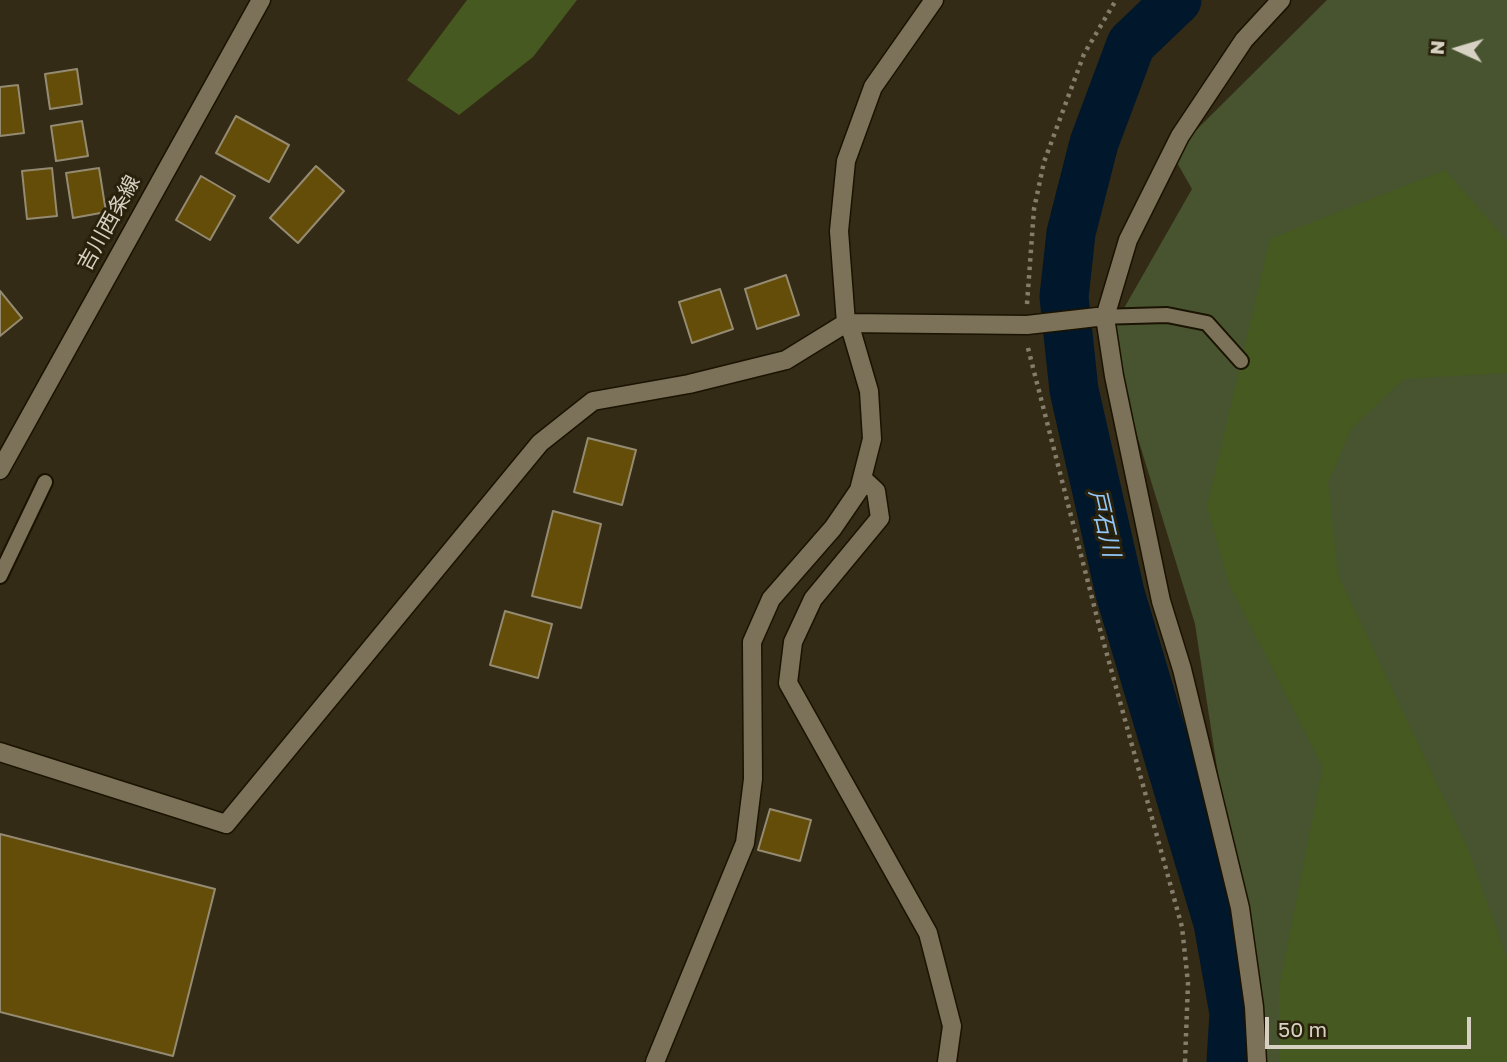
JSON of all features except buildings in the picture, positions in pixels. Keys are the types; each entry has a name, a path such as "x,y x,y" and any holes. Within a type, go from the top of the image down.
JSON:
{"street":[{"name":"吉川西条線","path":"0,470 261,0"},
{"path":"1257,1062 1254,1007 1240,908 1182,669 1161,601 1101,317 1128,240 1180,136 1244,40 1281,0"},
{"path":"655,1062 745,843 753,779 752,642 771,599 833,528 859,490 872,439 869,391 852,333 846,323 839,230 846,161 873,87 923,4"},
{"path":"0,752 226,824 531,453 550,434 593,401 690,384 786,360 846,323 1030,324 1101,317"},
{"path":"862,478 876,491 880,518 813,598 793,642 789,682 928,933 952,1026 947,1062"}],"lane":[{"path":"1101,317 1167,315 1207,323 1241,361"},
{"path":"0,576 45,482"}],"path":[{"path":"1116,0 1084,54 1044,162 1034,209 1028,354 1182,927 1188,983 1185,1062"}],"green space":[{"path":"467,0 577,0 533,57 459,115 407,80"},
{"path":"1327,0 1507,0 1507,1062 1262,1062 1195,624 1107,338 1192,189 1172,154"},
{"path":"1445,170 1507,241 1507,373 1404,379 1352,428 1328,482 1338,575 1468,849 1507,959 1507,1062 1279,1062 1279,988 1323,767 1230,586 1207,507 1270,239"}],"waterway":[{"name":"戸石川","path":"1177,0 1131,44 1094,143 1071,233 1064,297 1074,390 1120,593 1218,923 1234,1013 1231,1062"}]}
